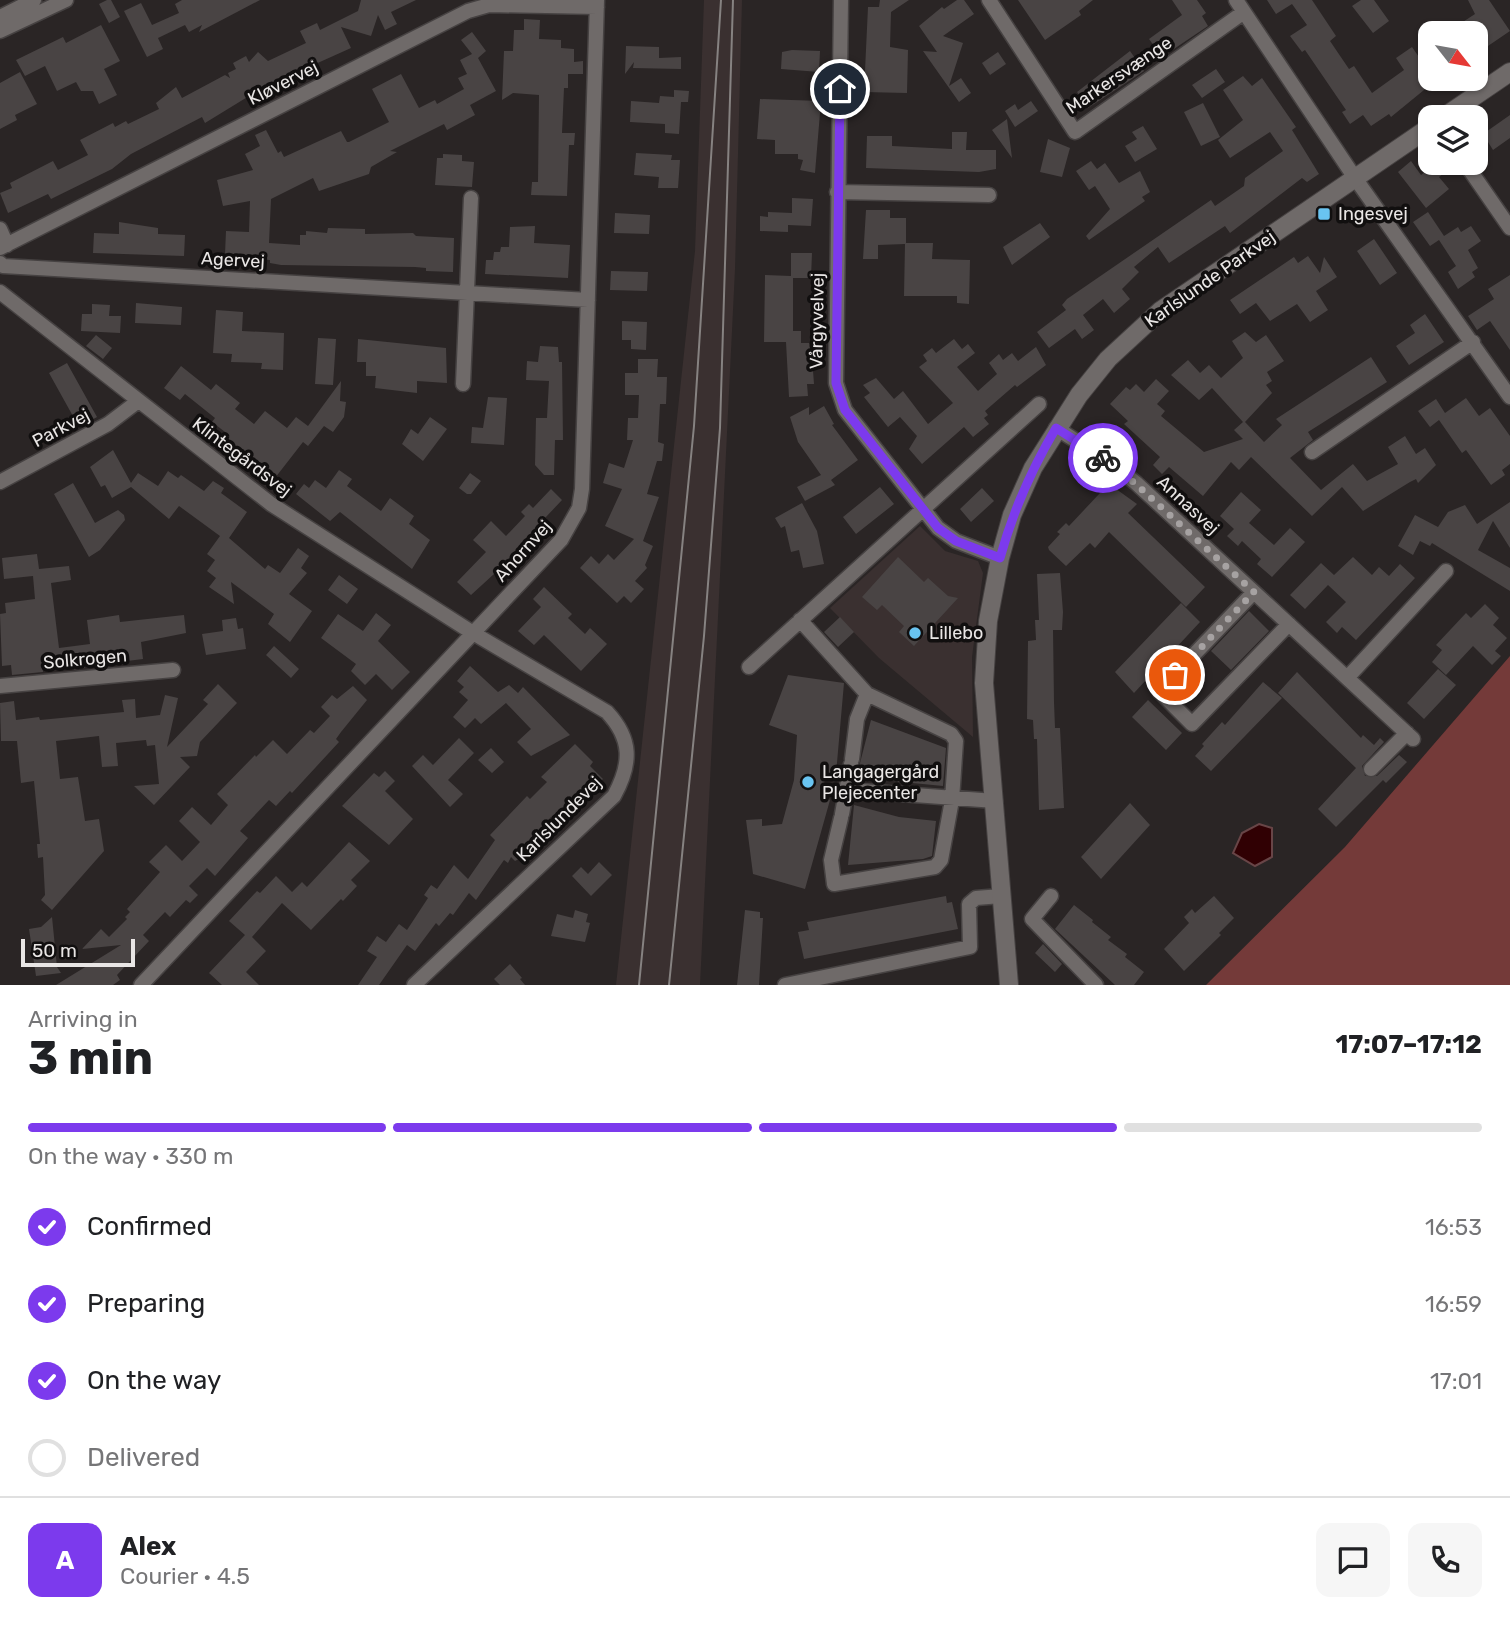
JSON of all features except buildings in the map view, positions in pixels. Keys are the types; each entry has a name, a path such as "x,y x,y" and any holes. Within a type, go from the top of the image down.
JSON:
{"street":[{"path":"0,17 34,0"},
{"path":"0,31 66,0"},
{"name":"Vårgyvelvej","path":"841,0 836,383 845,410 938,528 956,541 1000,558"},
{"name":"Markersvænge","path":"989,0 1075,132 1240,6 1355,178"},
{"name":"Kløvervej","path":"3,246 468,11 489,5 597,4"},
{"name":"Ahornvej","path":"141,985 561,540 579,508 597,4"},
{"path":"1462,105 1510,72"},
{"name":"Karlslunde Parkvej","path":"1009,985 984,683 988,621 1000,558 1012,515 1033,468 1056,428 1108,359 1160,311 1418,135"},
{"path":"1473,175 1510,228"},
{"path":"1355,178 1510,397"},
{"path":"838,192 989,195"},
{"path":"463,384 471,198"},
{"path":"0,229 3,246"},
{"name":"Agervej","path":"0,263 3,266 588,300"},
{"name":"Klintegårdsvej","path":"0,292 137,402 271,504 474,632"},
{"path":"1311,452 1473,342"},
{"name":"Parkvej","path":"0,482 108,424 137,402"},
{"path":"749,667 921,508 1039,404"},
{"name":"Annasvej","path":"1056,428 1111,463 1136,484 1410,736 1371,769"},
{"path":"1347,678 1446,572"},
{"path":"1254,592 1159,691 1192,724 1289,624"},
{"path":"800,620 867,694 951,734 956,741 952,800 941,860 935,867 834,884 831,860 847,790 857,719 867,694"},
{"name":"Karlslundevej","path":"414,985 614,796 623,780 627,757 626,740 607,712 474,632"},
{"name":"Solkrogen","path":"0,686 173,670"},
{"path":"847,790 952,800 995,801"},
{"path":"785,985 970,947 969,904 976,898 1001,896"},
{"path":"1051,896 1032,919 1096,985"}],"shaded area":[{"path":"704,0 742,0 735,269 700,985 616,985 695,251"},
{"name":"Lillebo","path":"920,526 945,551 978,561 983,573 972,657 973,737 879,658 830,608"},
{"path":"1510,656 1510,985 1206,985 1345,847"},
{"path":"1259,824 1272,828 1272,857 1255,866 1233,853 1242,833"}],"tram line":[{"path":"639,985 694,426 721,0"},
{"path":"669,985 704,636 720,428 733,0"}],"way so far":[{"path":"1103,458 1136,484 1254,592 1175,675"}],"place":[{"name":"Ingesvej","path":"1324,214"},
{"name":"Lillebo","path":"915,633"},
{"name":"Langagergård Plejecenter","path":"808,782"}],"route":[{"path":"840,89 836,383 845,410 938,528 956,541 1000,558 1012,515 1033,468 1056,428 1103,458"}]}
